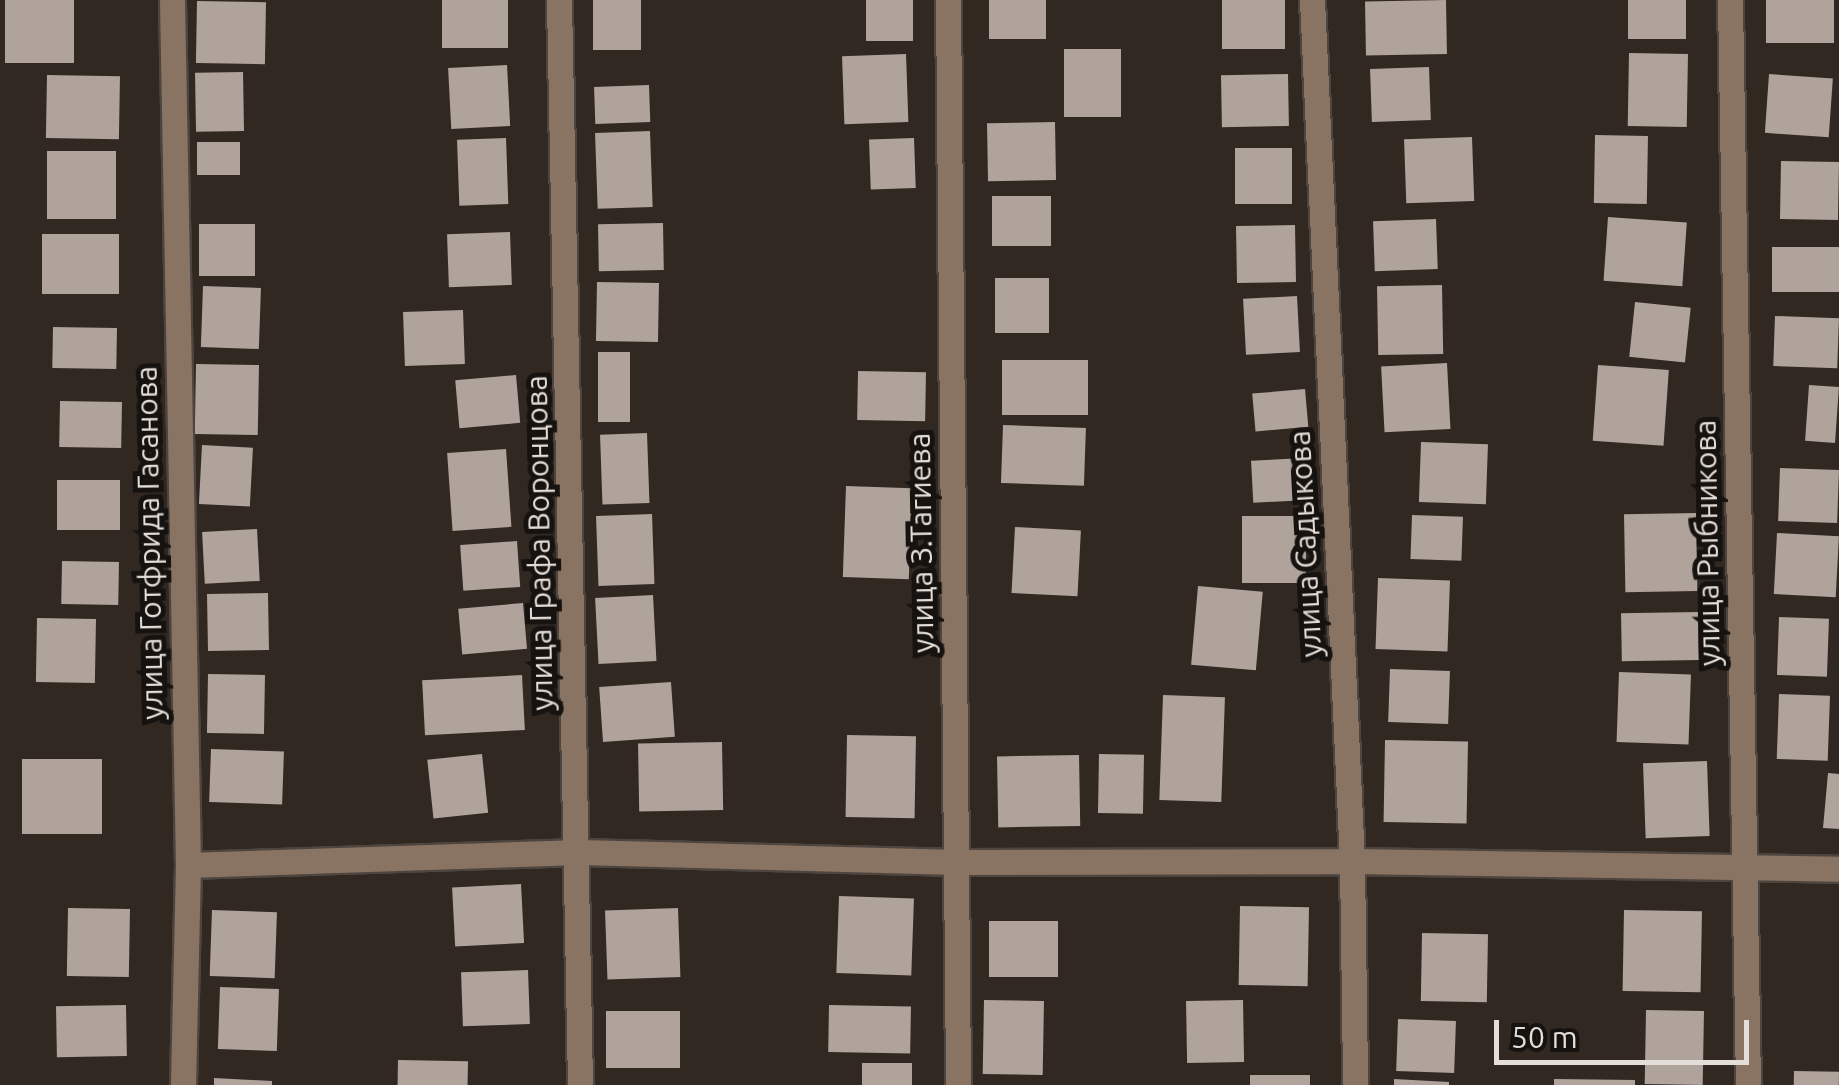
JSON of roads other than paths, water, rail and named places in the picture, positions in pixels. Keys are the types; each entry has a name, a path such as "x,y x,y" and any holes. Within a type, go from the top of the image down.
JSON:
{"street":[{"name":"улица Готфрида Гасанова","path":"172,0 188,865 183,1085"},
{"name":"улица Графа Воронцова","path":"560,0 579,852 580,1085"},
{"name":"улица З.Тагиева","path":"948,0 958,1085"},
{"name":"улица Садыкова","path":"1312,0 1352,861 1355,1085"},
{"name":"улица Рыбникова","path":"1730,0 1748,1085"},
{"path":"188,865 579,852 957,862 1352,861 1839,869"}]}
